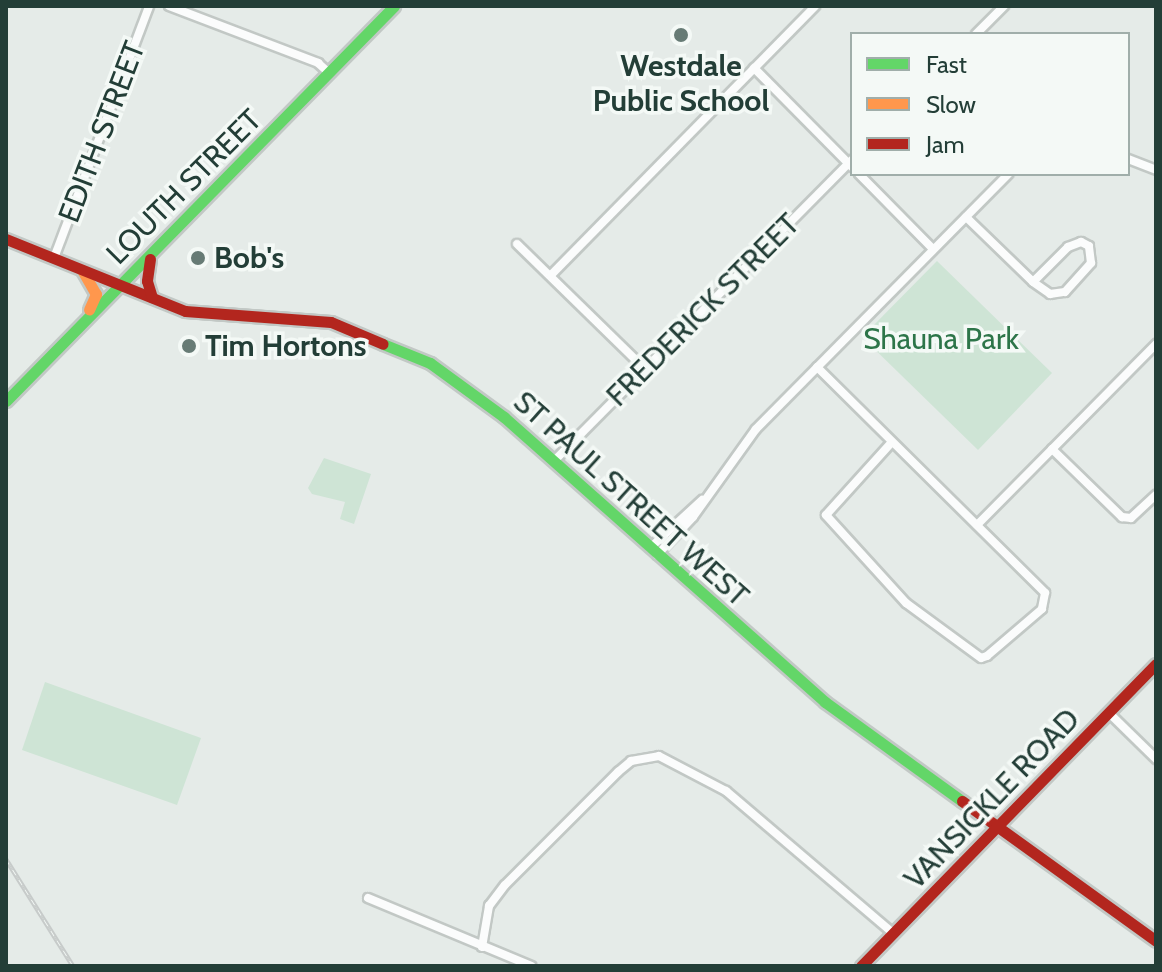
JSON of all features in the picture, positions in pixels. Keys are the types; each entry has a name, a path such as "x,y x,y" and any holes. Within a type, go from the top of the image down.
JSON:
{"main road":[{"name":"LOUTH STREET","path":"6,401 394,6"},
{"name":"ST PAUL STREET WEST","path":"6,239 76,264 152,297 213,317 276,315 331,322 367,333 470,388 825,702 1156,941"},
{"path":"151,256 147,281 152,297"},
{"path":"76,264 91,278 96,294 76,331"},
{"name":"VANSICKLE ROAD","path":"861,966 1156,664"}],"street":[{"name":"EDITH STREET","path":"54,258 149,6"},
{"path":"169,6 318,63 329,73"},
{"path":"551,275 815,6"},
{"path":"978,32 1004,6"},
{"path":"754,68 850,162"},
{"path":"1130,160 1156,170"},
{"name":"FREDERICK STREET","path":"554,461 850,164"},
{"path":"861,176 933,249"},
{"path":"654,551 703,499 747,439 1006,176"},
{"path":"966,217 1033,282 1050,294 1065,292 1091,263 1089,246 1081,242 1068,247 1033,282"},
{"path":"517,244 645,369"},
{"path":"977,525 1156,344"},
{"path":"817,367 1040,586 1046,601 981,658 906,603 826,515 892,442"},
{"path":"1052,449 1122,517 1131,518 1155,497"},
{"path":"1109,713 1156,759"},
{"path":"482,947 489,906 505,885 631,761 659,756 726,791 893,933"},
{"path":"368,898 531,966"}],"green space":[{"name":"Shauna Park","path":"937,261 1052,373 978,450 862,337"},
{"path":"324,458 371,474 354,524 340,519 345,502 312,494 308,488"},
{"path":"45,682 201,738 177,805 22,750"}],"railway":[{"path":"6,859 73,966"}],"traffic: fast":[{"path":"6,401 394,6"},
{"path":"383,344 430,363 504,417 825,702 962,801"}],"traffic: slow":[{"path":"82,270 96,294 89,310"}],"traffic: jam":[{"path":"6,239 185,311 331,322 383,344"},
{"path":"150,259 147,281 152,297"},
{"path":"861,966 1156,664"},
{"path":"962,801 1156,941"}],"place":[{"name":"Westdale Public School","path":"681,35"},
{"name":"Bob's","path":"198,258"},
{"name":"Tim Hortons","path":"189,346"}]}
